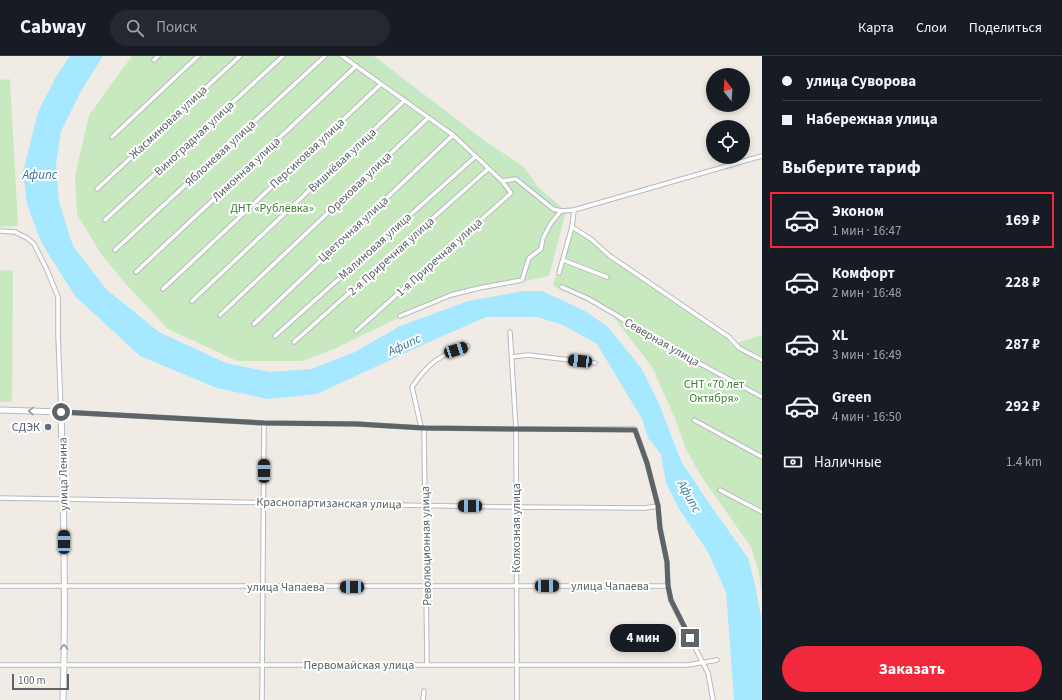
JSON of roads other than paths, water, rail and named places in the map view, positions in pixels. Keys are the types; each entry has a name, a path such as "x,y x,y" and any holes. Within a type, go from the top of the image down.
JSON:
{"street":[{"path":"154,60 158,56"},
{"path":"112,137 198,56"},
{"name":"Жасминовая улица","path":"97,189 240,56"},
{"name":"Виноградная улица","path":"105,220 283,56"},
{"name":"Яблоневая улица","path":"115,250 325,56"},
{"path":"342,56 453,135 502,181 516,179 553,209 561,211 574,210 762,156"},
{"name":"Лимонная улица","path":"136,272 356,66"},
{"name":"Персиковая улица","path":"163,288 381,84"},
{"name":"Вишнёвая улица","path":"192,301 404,101"},
{"name":"Ореховая улица","path":"220,315 428,118"},
{"name":"Цветочная улица","path":"254,324 453,135"},
{"name":"Малиновая улица","path":"275,336 475,157"},
{"name":"2-я Приречная улица","path":"294,342 488,169"},
{"name":"1-я Приречная улица","path":"356,331 511,193 502,181"},
{"path":"559,273 572,227 574,210"},
{"name":"1-я Приречная улица","path":"400,316 451,295 522,280 529,258 541,249 543,238 561,211"},
{"path":"572,227 591,239 610,256 729,337 739,348 761,358"},
{"name":"улица Ленина","path":"0,231 15,232 27,238 34,244 58,297 64,499 63,700"},
{"path":"563,260 607,277"},
{"name":"Северная улица","path":"562,287 587,298 645,334 762,397"},
{"name":"Колхозная улица","path":"510,332 516,429 517,700"},
{"name":"Революционная улица","path":"427,665 423,427 412,387 422,372 436,360 468,346"},
{"path":"512,357 528,355 595,363"},
{"path":"0,410 264,423 357,424 516,429 635,430 647,463 658,506 660,528 667,562 668,586 671,600 708,673 713,700"},
{"path":"694,420 762,457"},
{"path":"262,700 264,423"},
{"path":"720,490 762,512"},
{"name":"Краснопартизанская улица","path":"0,498 516,507 645,508 658,506"},
{"name":"улица Чапаева","path":"0,586 668,586"},
{"name":"Первомайская улица","path":"0,665 688,665 717,660"},
{"path":"423,700 424,691"}],"water":[{"name":"Афипс","path":"70,56 103,56 80,93 61,131 56,165 59,202 73,246 106,289 159,332 226,363 269,372 311,369 355,352 400,326 468,301 524,291 542,291 585,311 608,327 642,369 660,406 681,461 748,558 761,616 762,700 734,700 726,592 708,552 679,509 666,483 661,454 648,438 642,419 597,344 563,325 537,317 486,317 317,394 268,399 217,388 140,356 75,296 41,242 27,204 23,172 38,112 57,75"}],"waterway":[{"path":"365,56 437,107 556,206"}],"place":[{"name":"СДЭК","path":"48,427"}],"park label":[{"name":"ДНТ «Рублёвка»","path":"272,208"},
{"name":"СНТ «70 лет Октября»","path":"714,391"}]}
